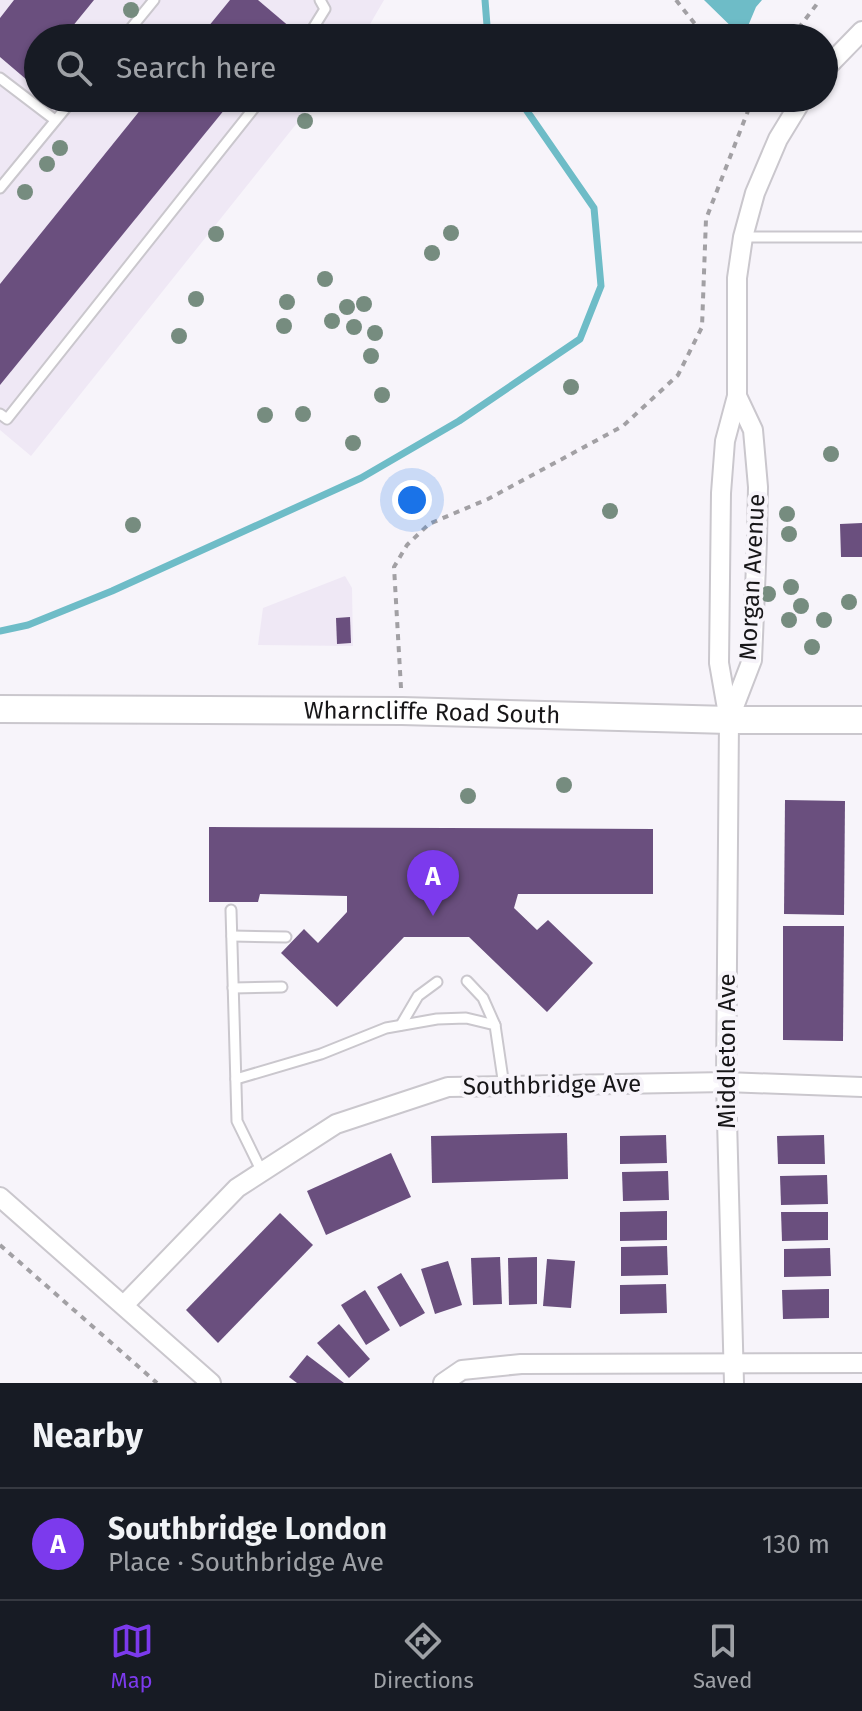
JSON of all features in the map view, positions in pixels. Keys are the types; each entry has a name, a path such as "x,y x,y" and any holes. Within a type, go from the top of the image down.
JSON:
{"main road":[{"name":"Wharncliffe Road South","path":"0,709 402,711 729,720 862,720"}],"street":[{"path":"838,56 862,31"},
{"name":"Morgan Avenue","path":"729,720 719,663 721,493 725,441 737,396 735,307 743,237 765,166 795,112"},
{"name":"Morgan Avenue","path":"729,720 752,660 757,541 758,487 753,430 737,396"},
{"name":"Middleton Ave","path":"729,720 726,1082 734,1383"},
{"name":"Southbridge Ave","path":"124,1305 237,1188 336,1124 448,1087 726,1082 862,1087"},
{"path":"0,1197 211,1383"},
{"path":"443,1383 462,1370 521,1364 862,1363"}],"lane":[{"path":"134,24 154,0"},
{"path":"316,24 325,9 320,0"},
{"path":"0,78 24,96"},
{"path":"45,112 55,120"},
{"path":"0,188 62,112"},
{"path":"0,414 7,419 251,112"},
{"path":"743,237 862,237"},
{"path":"231,910 237,1121 262,1172"},
{"path":"232,936 286,937"},
{"path":"467,981 483,998 495,1025 504,1086"},
{"path":"401,1025 418,996 437,982"},
{"path":"233,988 282,987"},
{"path":"236,1079 321,1054 386,1028 437,1019 466,1018 495,1025"}],"path":[{"path":"676,0 695,24"},
{"path":"802,24 820,0"},
{"path":"402,711 394,567 407,545 429,524 488,499 623,426 678,375 702,327 706,219 748,112"},
{"path":"0,1245 157,1383"}],"shaded area":[{"path":"0,0 384,0 370,24 24,24 24,112 306,112 31,456 0,430"},
{"path":"345,576 352,588 353,646 258,645 263,608"}],"water":[{"path":"704,0 762,0 749,24 729,24"}],"building":[{"path":"14,0 94,0 74,24 24,24 24,77 0,57 0,18"},
{"path":"230,0 258,0 286,24 210,24"},
{"path":"139,112 223,112 0,385 0,284"},
{"path":"862,523 862,557 841,557 840,524"},
{"path":"350,617 351,643 337,644 336,618"},
{"path":"785,800 845,801 844,915 784,914"},
{"path":"209,827 653,829 653,894 518,894 514,908 537,930 548,920 593,963 547,1012 469,937 404,937 337,1007 281,953 304,929 318,943 347,912 347,896 260,894 258,902 209,902"},
{"path":"783,926 844,926 843,1041 783,1040"},
{"path":"567,1133 568,1179 432,1183 431,1136"},
{"path":"666,1135 667,1163 620,1164 620,1136"},
{"path":"824,1135 825,1164 778,1164 777,1136"},
{"path":"391,1153 411,1197 326,1235 307,1191"},
{"path":"668,1171 669,1200 623,1201 622,1172"},
{"path":"827,1175 828,1204 781,1205 780,1176"},
{"path":"667,1211 667,1240 620,1241 620,1212"},
{"path":"781,1212 828,1212 828,1240 782,1241"},
{"path":"280,1213 313,1245 218,1343 186,1310"},
{"path":"667,1246 668,1275 621,1276 621,1247"},
{"path":"830,1248 831,1276 784,1277 784,1249"},
{"path":"500,1257 502,1304 473,1305 471,1258"},
{"path":"537,1257 537,1304 509,1305 508,1258"},
{"path":"547,1259 575,1261 571,1308 543,1306"},
{"path":"448,1261 462,1305 435,1314 421,1269"},
{"path":"401,1273 425,1313 400,1327 377,1287"},
{"path":"666,1284 667,1313 620,1314 620,1285"},
{"path":"829,1289 829,1318 783,1319 782,1290"},
{"path":"365,1290 390,1330 366,1345 341,1305"},
{"path":"339,1324 370,1359 349,1378 317,1343"},
{"path":"307,1355 344,1383 297,1383 289,1377"}],"waterway":[{"path":"485,0 487,24"},
{"path":"0,631 28,625 112,591 361,478 459,421 580,339 601,286 594,208 528,112"}],"place":[{"name":"Southbridge London","path":"433,916"}]}
